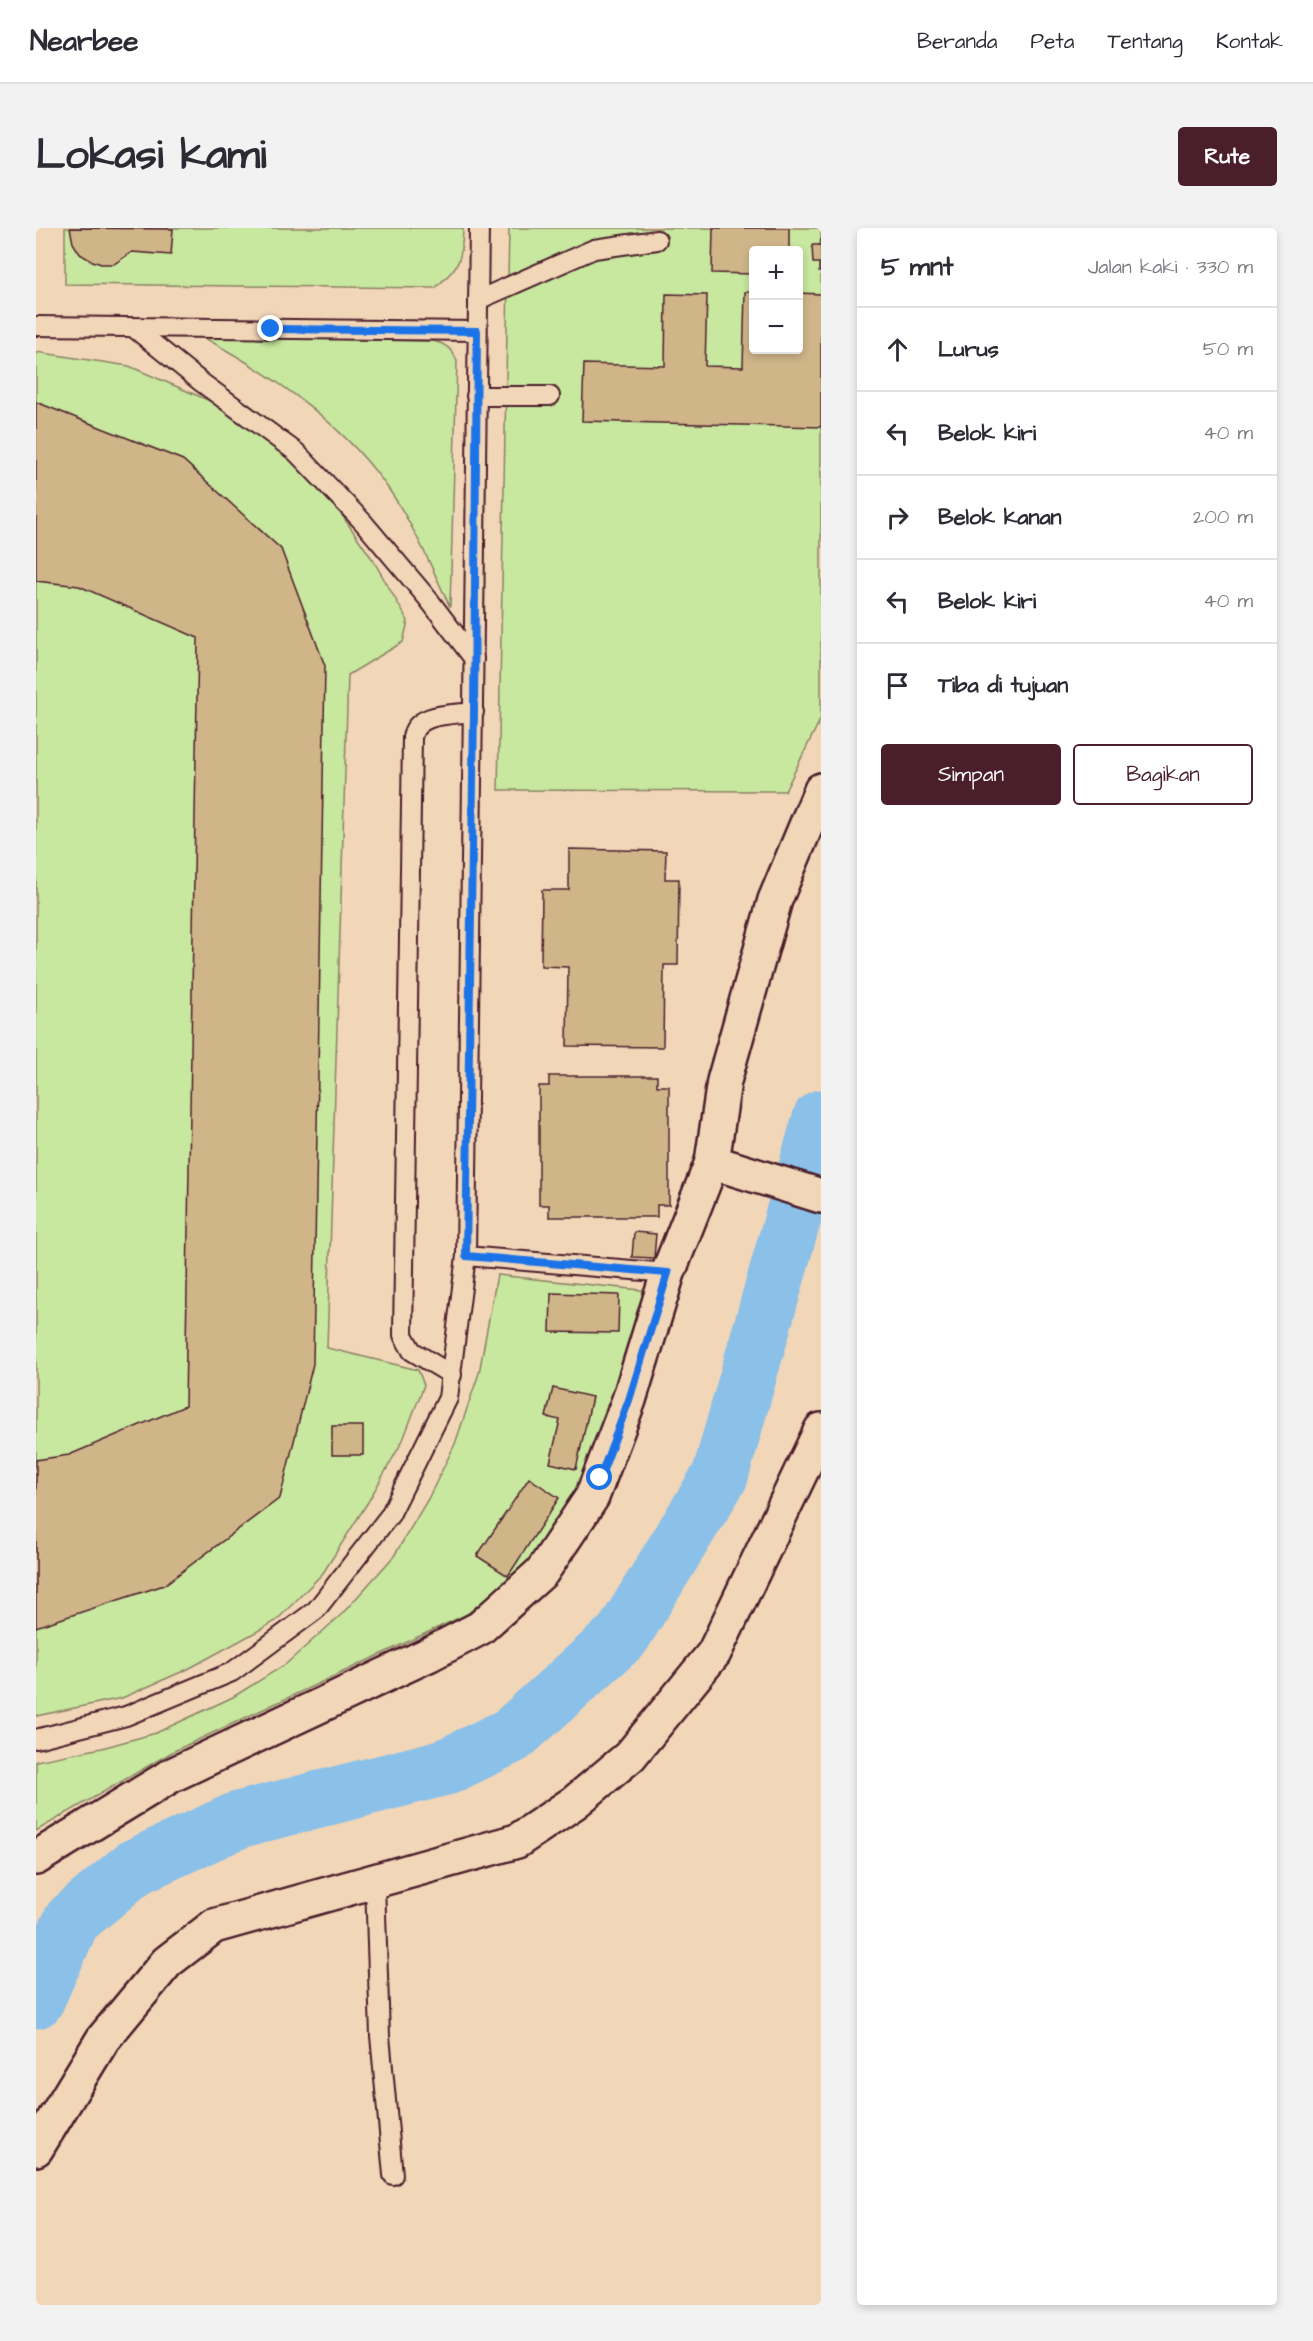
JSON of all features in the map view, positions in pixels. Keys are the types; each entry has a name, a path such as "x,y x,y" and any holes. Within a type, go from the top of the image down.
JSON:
{"street":[{"path":"36,1858 172,1775 480,1628 542,1572 592,1497 629,1400 668,1273 712,1162 724,1082 775,900 821,790"},
{"path":"712,1162 821,1196"},
{"path":"36,2149 103,2039 167,1962 214,1926 517,1841 575,1802 630,1756 714,1653 821,1430"}],"lane":[{"path":"36,1739 126,1716 232,1671 316,1610 390,1515 448,1398 466,1256 479,228"},
{"path":"478,300 594,249 657,240"},
{"path":"36,326 477,331"},
{"path":"134,328 201,382 296,452 363,522 429,600 474,659"},
{"path":"476,396 550,396"},
{"path":"452,1375 412,1351 403,1335 412,738 413,729 418,722 474,712"},
{"path":"466,1256 668,1273"},
{"path":"375,1882 380,2036 393,2175"}],"green space":[{"path":"65,228 463,228 462,248 458,262 450,274 435,288 65,284"},
{"path":"509,228 821,228 821,718 785,791 498,790"},
{"path":"203,337 433,341 451,350 457,361 450,607 402,510 376,471 355,448 309,405 283,386"},
{"path":"36,352 129,366 217,404 285,454 339,511 373,560 408,621 403,642 348,675 327,1348 418,1370 424,1385 403,1440 368,1502 323,1573 276,1621 188,1669 122,1698 36,1716"},
{"path":"497,1275 650,1291 600,1441 572,1500 538,1557 467,1614 174,1751 36,1831 36,1761 102,1748 156,1733 233,1697 286,1664 342,1614 394,1556 428,1499 455,1444 479,1373"}],"building":[{"path":"70,228 173,229 171,255 132,252 114,264 101,264 80,254 73,243"},
{"path":"713,228 789,228 789,246 749,246 749,274 712,273"},
{"path":"821,239 821,272 819,272 819,263 813,263 812,245 820,245"},
{"path":"745,292 749,292 749,354 803,354 803,293 821,294 821,427 582,421 584,364 665,366 666,294 707,295 705,366 743,367"},
{"path":"36,402 183,460 281,549 325,666 313,1364 280,1498 164,1585 36,1627 36,1460 69,1455 185,1406 198,638 79,586 36,581"},
{"path":"569,849 666,851 665,879 679,879 678,965 664,965 663,1047 567,1046 568,967 541,966 542,890 569,890"},
{"path":"549,1076 657,1076 657,1086 669,1086 669,1205 657,1205 657,1217 549,1217 549,1205 539,1205 539,1086 549,1086"},
{"path":"634,1232 656,1234 654,1258 632,1257"},
{"path":"551,1293 619,1295 618,1333 550,1332"},
{"path":"553,1388 592,1397 576,1469 550,1463 560,1420 546,1417"},
{"path":"332,1426 363,1426 363,1455 332,1455"},
{"path":"529,1478 559,1498 508,1576 477,1556"}],"waterway":[{"path":"36,2000 72,1920 135,1867 238,1820 446,1767 512,1735 623,1635 720,1476 821,1118"}],"route":[{"path":"271,329 477,331 466,1256 668,1273 629,1400 600,1478"}]}
